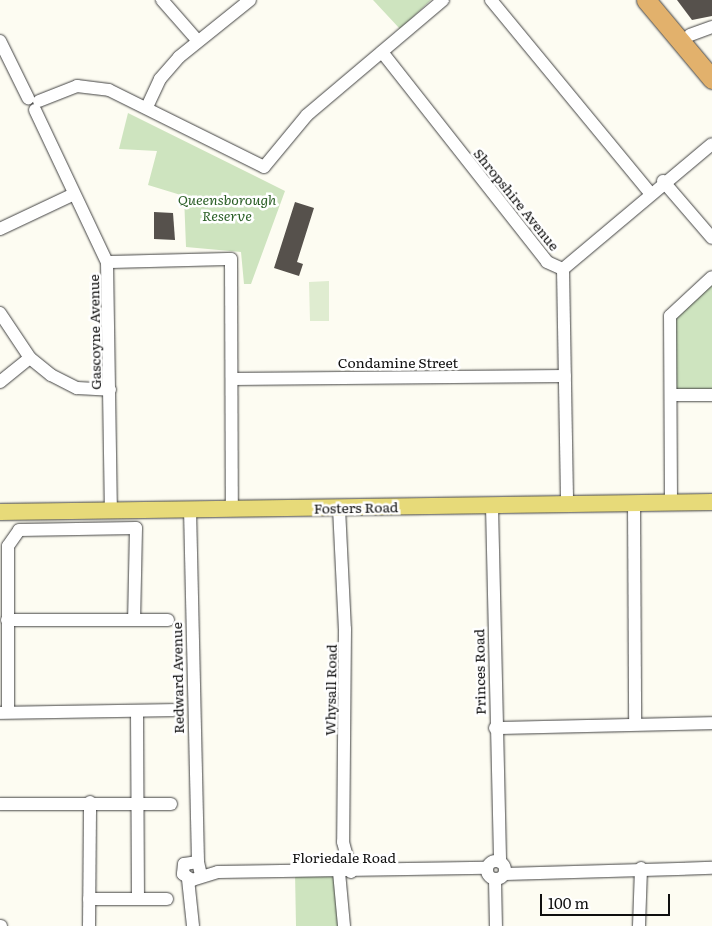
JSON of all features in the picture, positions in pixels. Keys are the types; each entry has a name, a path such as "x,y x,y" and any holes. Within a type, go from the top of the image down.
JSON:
{"highway":[{"path":"646,0 685,38 712,60"},
{"path":"661,0 712,79"}],"main road":[{"name":"Fosters Road","path":"0,512 712,502"}],"street":[{"path":"162,0 197,40"},
{"path":"147,107 160,79 197,40 250,0"},
{"path":"34,103 77,86 109,90 264,166 307,115 442,0"},
{"path":"491,0 649,192"},
{"path":"685,38 712,27"},
{"name":"Gascoyne Avenue","path":"0,41 34,103 74,194 107,262 111,510"},
{"name":"Shropshire Avenue","path":"382,52 547,262 563,268 567,503"},
{"path":"563,268 649,192 712,144"},
{"path":"663,181 712,238"},
{"path":"0,229 74,194"},
{"path":"107,262 231,259 232,508"},
{"path":"671,502 670,316 712,277"},
{"path":"0,313 30,358 77,388 110,390"},
{"path":"0,382 30,358"},
{"name":"Condamine Street","path":"232,379 565,376"},
{"path":"671,395 712,395"},
{"path":"634,503 635,723"},
{"name":"Princes Road","path":"492,506 497,839 496,926"},
{"name":"Whysall Road","path":"339,508 345,629 344,926"},
{"name":"Redward Avenue","path":"190,509 195,871 193,926"},
{"path":"134,620 136,528 19,530 8,546 4,712 173,710"},
{"path":"7,620 168,620"},
{"path":"138,711 138,899"},
{"path":"495,728 635,723 712,723"},
{"path":"89,926 90,802"},
{"path":"0,804 90,802 172,804"},
{"path":"639,926 641,868"},
{"name":"Floriedale Road","path":"195,871 519,871 712,868"},
{"path":"90,899 167,899"}],"green space":[{"path":"373,0 431,0 400,29"},
{"name":"Queensborough Reserve","path":"128,113 285,191 251,284 244,284 241,252 186,247 184,196 148,185 157,151 119,149"},
{"path":"329,281 329,321 310,321 309,282"},
{"path":"712,284 712,390 675,390 674,317"},
{"path":"295,872 339,872 344,926 296,926"}],"building":[{"path":"677,0 712,0 712,16 692,20"},
{"path":"295,202 314,208 297,262 303,264 299,276 274,268"},
{"path":"154,212 173,213 175,240 154,239"}]}
